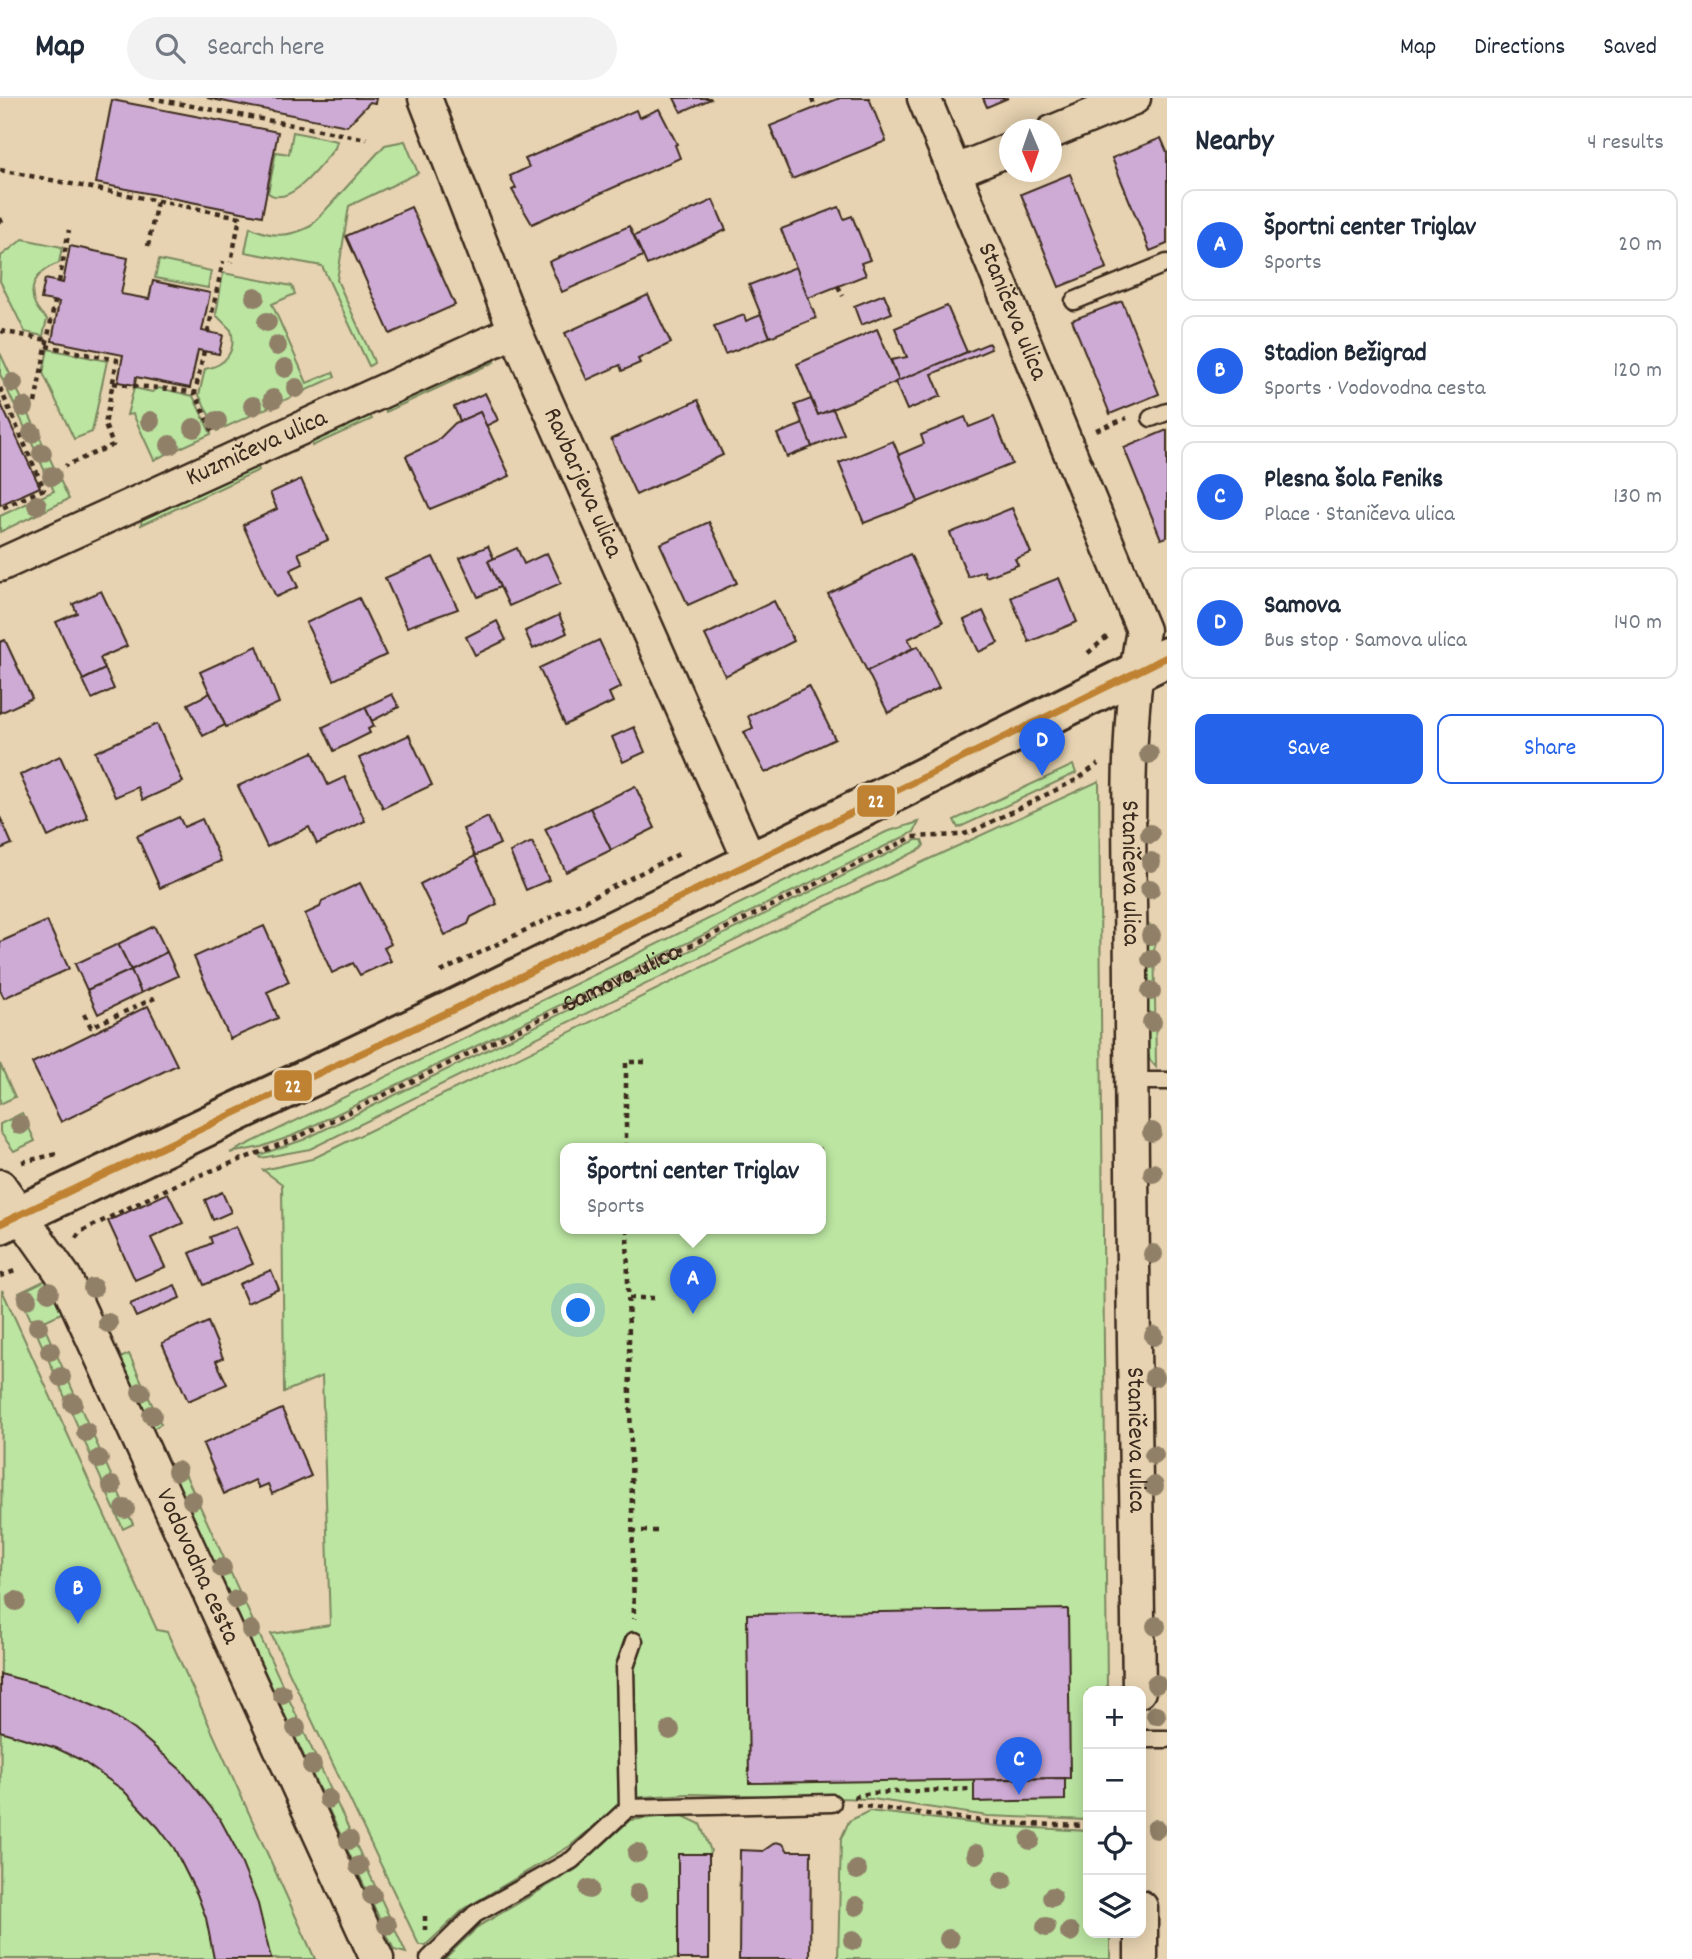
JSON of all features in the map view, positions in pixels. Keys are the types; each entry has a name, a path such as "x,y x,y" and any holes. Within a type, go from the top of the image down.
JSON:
{"main road":[{"name":"Samova ulica","path":"10,1197 459,1007 1151,666"}],"street":[{"name":"Ravbarjeva ulica","path":"425,98 515,331 751,863"},
{"name":"Staničeva ulica","path":"924,98 1137,614 1151,666 1132,736 1131,1081 1139,1686"},
{"path":"1062,128 1134,98"},
{"path":"954,172 999,154"},
{"name":"Kuzmičeva ulica","path":"0,565 515,331"},
{"name":"Vodovodna cesta","path":"10,1197 65,1278 377,1959"},
{"path":"1141,1938 1141,1959"}],"lane":[{"path":"1074,301 1167,263"},
{"path":"1151,418 1167,412"},
{"path":"1131,1081 1167,1081"},
{"path":"628,1808 625,1667 634,1640"},
{"path":"1146,1739 1167,1739"},
{"path":"429,1959 475,1914 572,1860 628,1808 832,1803"}],"path":[{"path":"150,98 367,139"},
{"path":"812,99 815,108"},
{"path":"0,170 240,218 231,262"},
{"path":"148,246 157,201"},
{"path":"59,282 69,230"},
{"path":"208,332 223,261"},
{"path":"838,286 843,296"},
{"path":"35,403 55,302"},
{"path":"1,331 117,360 105,425 113,445 65,466"},
{"path":"204,351 195,393 228,463"},
{"path":"113,383 150,390 158,386 195,393"},
{"path":"0,388 44,489 0,509"},
{"path":"1066,442 1138,414 1151,418"},
{"path":"1077,659 1100,645 1137,614"},
{"name":"Samova ulica","path":"69,1248 80,1232 177,1184 292,1140 913,837 973,831 1078,779 1132,736"},
{"path":"430,978 689,849"},
{"path":"84,1014 91,1027 155,998"},
{"path":"626,1143 626,1062 650,1062"},
{"path":"10,1197 68,1151"},
{"path":"627,1234 634,1640"},
{"path":"629,1298 655,1298"},
{"path":"632,1531 659,1531"},
{"path":"832,1803 870,1793 974,1789"},
{"path":"832,1803 998,1823 1083,1826"}],"green space":[{"path":"293,132 337,141 335,148 305,182 286,195 277,196 268,193 276,152 289,154"},
{"path":"405,141 418,173 349,206 337,280 373,359 374,363 369,366 322,266 245,252 250,227 281,235 311,226 385,145"},
{"path":"23,239 62,247 59,263 42,273 33,287 35,303 47,319 43,336 25,332 0,281 1,256"},
{"path":"159,260 211,271 208,288 155,278"},
{"path":"223,273 292,286 295,294 272,304 307,383 333,372 335,377 217,431 199,395 205,369 224,361 231,351 231,330 216,315"},
{"path":"48,349 107,361 92,432 74,439 43,373"},
{"path":"0,353 69,499 0,532 0,516 54,491 0,374"},
{"path":"490,356 494,362 386,412 381,402"},
{"path":"134,388 152,392 159,388 193,396 211,434 154,460 133,414 127,415"},
{"path":"367,409 372,419 312,446 311,435"},
{"path":"255,460 259,470 141,525 142,513"},
{"path":"1073,765 1076,773 958,828 954,820"},
{"path":"1099,781 1107,1686 1083,1686 1083,1820 988,1816 872,1799 688,1794 628,1798 570,1846 464,1909 426,1945 419,1945 271,1634 330,1625 322,1376 284,1392 282,1184 263,1170 312,1159 816,911"},
{"path":"919,822 914,832 292,1136 261,1147 230,1153 886,832"},
{"path":"916,840 922,840 924,845 921,849 310,1149 261,1158 259,1155 303,1140"},
{"path":"1147,925 1154,926 1156,1067 1150,1060 1147,1049"},
{"path":"0,1064 15,1097 0,1104"},
{"path":"22,1113 35,1141 14,1151 0,1132 0,1124"},
{"path":"52,1277 68,1310 42,1322 133,1524 123,1529 19,1293"},
{"path":"2,1290 157,1630 167,1632 315,1959 0,1959"},
{"path":"129,1354 161,1424 152,1429 120,1358"},
{"path":"181,1465 406,1953 394,1950 171,1470"},
{"path":"869,1811 997,1826 1083,1831 1083,1938 1110,1938 1110,1959 838,1959 841,1839 849,1821"},
{"path":"681,1815 700,1824 711,1851 709,1854 678,1854 678,1959 444,1959 479,1926 575,1870 630,1820"}],"building":[{"path":"207,98 376,98 375,103 370,102 347,126"},
{"path":"674,98 710,98 711,99 681,112"},
{"path":"840,98 869,98 886,141 792,179 770,126"},
{"path":"983,98 1008,98 987,107"},
{"path":"112,100 278,132 262,216 96,183"},
{"path":"659,109 677,144 675,145 680,158 532,224 512,190 516,188 510,176 529,167 525,159 636,110 639,118"},
{"path":"1161,138 1167,152 1167,244 1150,251 1112,158"},
{"path":"1070,174 1107,268 1059,287 1021,194 1050,182 1062,182 1062,177"},
{"path":"713,200 726,230 647,265 634,236"},
{"path":"411,207 455,305 390,334 346,236"},
{"path":"839,207 844,219 852,216 870,260 861,263 866,275 808,298 781,229"},
{"path":"629,226 643,256 562,292 549,262"},
{"path":"70,246 128,258 121,294 149,299 153,281 210,293 202,331 223,335 219,354 198,350 190,388 136,377 135,385 118,382 123,355 52,341 59,302 41,299 45,279 63,283"},
{"path":"796,267 816,318 770,337 749,285"},
{"path":"884,294 892,313 861,325 854,306"},
{"path":"648,295 671,343 638,359 640,363 622,371 620,365 587,380 565,333"},
{"path":"1122,301 1159,394 1110,414 1072,320"},
{"path":"947,306 967,352 899,381 891,360 907,357 895,328"},
{"path":"744,315 746,321 761,315 770,337 725,354 714,326"},
{"path":"877,329 899,381 818,415 797,364"},
{"path":"989,343 991,349 932,374 941,396 907,410 895,382"},
{"path":"485,393 498,420 486,426 480,412 460,421 454,407"},
{"path":"811,399 818,415 833,409 844,434 812,447 795,405"},
{"path":"698,400 723,455 636,495 611,439"},
{"path":"0,402 40,487 0,505"},
{"path":"480,412 510,476 430,509 406,456 436,442 455,423"},
{"path":"965,417 969,427 994,417 1012,464 918,502 898,455 924,444 921,435"},
{"path":"803,424 812,447 787,457 777,434"},
{"path":"1167,430 1167,537 1161,539 1124,448"},
{"path":"893,441 918,502 864,523 839,463"},
{"path":"301,479 328,540 298,553 303,564 290,570 298,587 276,597 243,525 277,509 270,493"},
{"path":"1012,508 1031,553 1015,559 1018,565 986,577 984,571 968,577 950,533"},
{"path":"709,522 737,583 688,605 660,544"},
{"path":"488,546 494,559 488,561 500,587 478,597 460,558"},
{"path":"517,548 524,564 547,553 561,583 509,606 488,561"},
{"path":"910,554 943,622 908,639 913,648 867,671 828,594"},
{"path":"433,557 458,609 407,627 385,578"},
{"path":"1059,578 1077,622 1029,642 1011,597"},
{"path":"101,591 127,646 100,658 105,669 83,680 56,622 77,613 73,604"},
{"path":"359,598 386,655 334,680 306,623"},
{"path":"774,601 794,641 725,676 705,635"},
{"path":"983,611 998,643 979,652 964,620"},
{"path":"559,615 567,633 533,649 525,631"},
{"path":"497,621 506,640 475,655 466,637"},
{"path":"5,640 32,698 0,713 0,642"},
{"path":"599,640 621,687 609,693 613,702 565,725 539,668"},
{"path":"257,646 279,703 226,727 200,672"},
{"path":"918,646 939,688 888,713 867,671"},
{"path":"105,669 114,689 92,699 83,680"},
{"path":"809,686 835,739 765,773 744,732 753,728 748,716"},
{"path":"210,693 225,725 203,736 188,704"},
{"path":"392,694 399,707 372,721 365,707"},
{"path":"365,707 374,726 368,729 370,733 334,751 323,727"},
{"path":"157,724 183,782 143,800 138,787 115,797 95,752"},
{"path":"634,727 645,752 623,762 612,737"},
{"path":"409,735 432,785 383,808 359,758"},
{"path":"313,752 328,785 345,777 365,821 317,844 309,827 267,847 238,786"},
{"path":"60,756 88,818 48,837 20,775"},
{"path":"635,786 655,828 611,850 590,808"},
{"path":"590,808 611,850 566,872 545,829"},
{"path":"0,817 12,844 0,849"},
{"path":"179,817 184,827 202,819 221,861 160,888 137,836"},
{"path":"488,817 500,844 475,856 463,829"},
{"path":"532,842 549,880 526,890 510,852"},
{"path":"475,856 497,904 471,917 468,924 445,935 420,884"},
{"path":"360,883 391,944 384,948 391,961 360,975 353,963 332,973 305,914 320,907 322,901"},
{"path":"47,921 69,969 4,998 0,990 0,942"},
{"path":"154,926 167,952 131,970 118,944"},
{"path":"264,926 289,982 267,992 278,1018 230,1039 194,957"},
{"path":"118,944 131,970 87,990 75,964"},
{"path":"167,952 178,976 141,993 131,970"},
{"path":"131,970 141,993 98,1014 87,990"},
{"path":"148,1006 177,1065 61,1122 32,1063"},
{"path":"222,1192 231,1212 213,1220 205,1200"},
{"path":"168,1193 183,1223 151,1238 165,1267 135,1280 108,1221"},
{"path":"236,1226 253,1264 204,1285 190,1253 212,1243 210,1237"},
{"path":"271,1270 279,1289 247,1303 239,1284"},
{"path":"175,1285 180,1298 136,1317 130,1304"},
{"path":"208,1322 223,1358 216,1361 227,1384 188,1401 162,1343"},
{"path":"282,1409 311,1476 272,1494 268,1484 259,1488 255,1480 224,1494 203,1444"},
{"path":"1068,1609 1070,1778 749,1783 747,1614"},
{"path":"0,1674 50,1687 108,1712 135,1730 181,1770 220,1819 235,1847 258,1904 271,1959 214,1959 206,1918 174,1848 123,1790 81,1760 56,1748 0,1731"},
{"path":"1065,1778 1065,1800 974,1802 974,1780"},
{"path":"776,1842 783,1844 788,1851 811,1851 810,1959 739,1959 740,1850 763,1851"},
{"path":"678,1854 709,1854 709,1959 678,1959"}],"transit line":[{"name":"22","path":"0,1224 459,1007 1167,657"}],"place":[{"name":"Samova","path":"1042,776"},
{"name":"Športni center Triglav","path":"693,1314"},
{"name":"Stadion Bežigrad","path":"78,1624"},
{"name":"Plesna šola Feniks","path":"1019,1795"}]}
